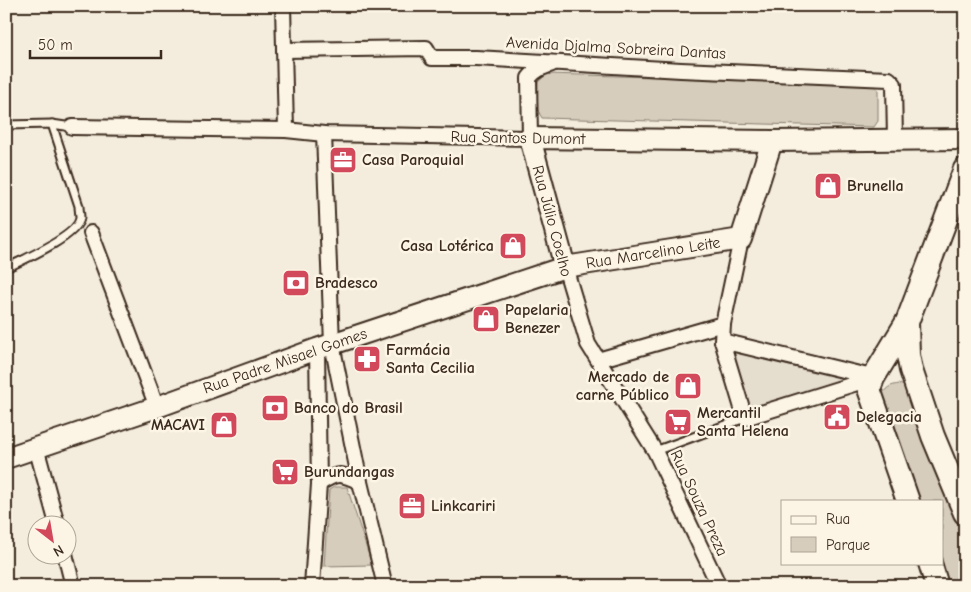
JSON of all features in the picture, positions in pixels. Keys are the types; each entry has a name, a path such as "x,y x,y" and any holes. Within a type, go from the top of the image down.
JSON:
{"main road":[{"path":"908,500 869,389 873,378 907,322 960,194 965,169"},
{"path":"907,322 908,355 911,370 933,436 965,513"},
{"path":"930,564 938,586"}],"street":[{"path":"283,6 286,130"},
{"name":"Avenida Djalma Sobreira Dantas","path":"284,50 426,48 432,58 476,58 681,70 889,79 894,84 895,140"},
{"name":"Rua Júlio Coelho","path":"555,63 538,69 529,78 530,138 588,344 598,360"},
{"name":"Rua Santos Dumont","path":"72,127 286,130 324,134 530,138 772,141 965,139"},
{"path":"312,586 319,484 324,346 324,134"},
{"path":"772,141 741,239 723,324 722,341 745,418 873,378 886,362 896,359 904,360 911,370"},
{"path":"90,233 157,407"},
{"name":"Rua Marcelino Leite","path":"565,267 741,239"},
{"name":"Rua Padre Misael Gomes","path":"6,458 157,407 324,346 565,267"},
{"path":"598,360 723,324"},
{"path":"722,341 873,378"},
{"path":"324,346 385,586"},
{"name":"Rua Souza Preza","path":"598,360 655,451 719,586"},
{"path":"36,447 54,514"},
{"path":"319,484 336,474 360,482"},
{"path":"68,564 73,586"}],"lane":[{"path":"6,268 69,234 80,219 78,206 52,124"},
{"path":"6,125 52,124 72,127"},
{"path":"655,451 745,418"}],"shaded area":[{"path":"729,351 846,380 748,412"}],"green space":[{"path":"547,74 871,83 878,89 878,121 874,127 542,118 537,109 538,82"},
{"path":"900,384 909,389 913,397 965,529 965,586 948,586 940,564 944,564 944,500 917,500 881,397 884,391 893,385"},
{"path":"334,487 347,487 372,565 324,566 329,490"}],"place":[{"name":"Casa Paroquial","path":"343,160"},
{"name":"Brunella","path":"828,186"},
{"name":"Casa Lotérica","path":"513,246"},
{"name":"Bradesco","path":"296,283"},
{"name":"Papelaria Benezer","path":"486,319"},
{"name":"Farmácia Santa Cecilia","path":"367,359"},
{"name":"Mercado de carne Público","path":"688,386"},
{"name":"Banco do Brasil","path":"275,408"},
{"name":"Delegacia","path":"837,417"},
{"name":"Mercantil Santa Helena","path":"678,422"},
{"name":"MACAVI","path":"224,425"},
{"name":"Burundangas","path":"285,472"},
{"name":"Linkcariri","path":"412,506"}]}
